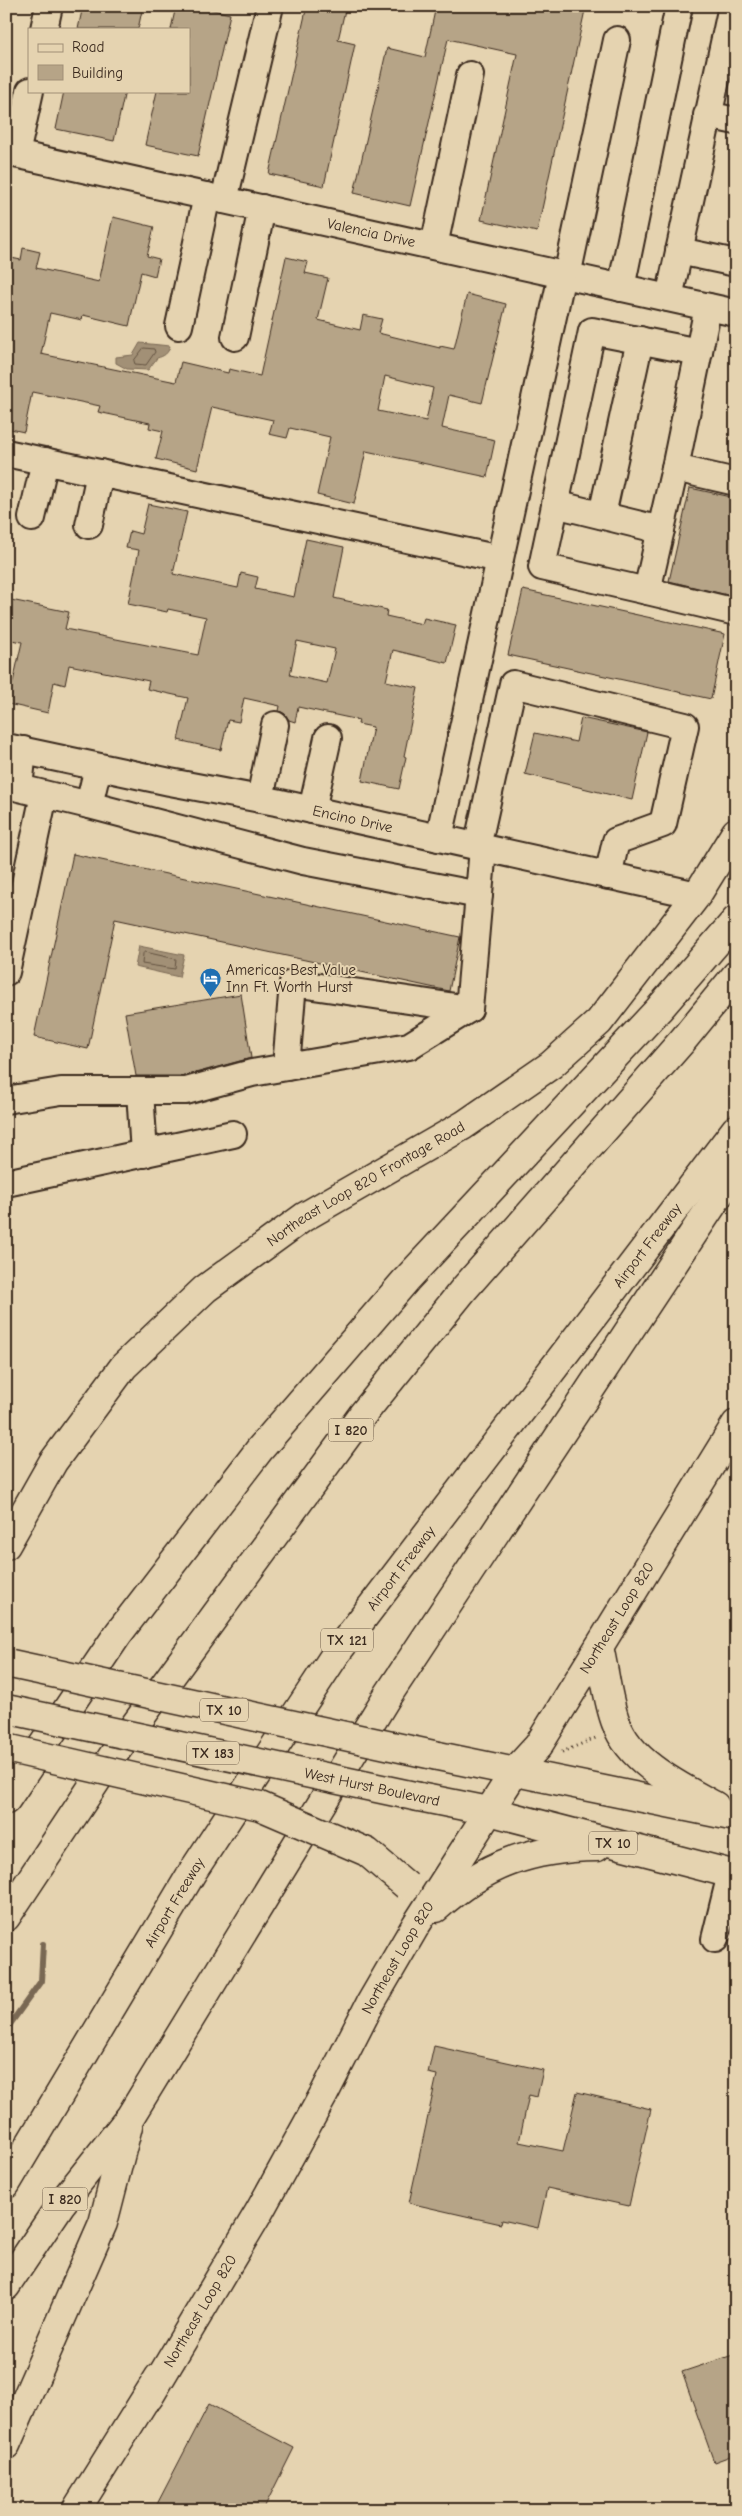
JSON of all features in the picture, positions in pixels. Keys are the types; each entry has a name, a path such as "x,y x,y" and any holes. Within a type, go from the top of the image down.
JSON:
{"main road":[{"name":"Northeast Loop 820 Frontage Road","path":"6,1545 53,1462 124,1366 205,1289 304,1217 464,1125 551,1065 598,1022 697,895 736,832"},
{"path":"6,1800 118,1634 260,1449 406,1280 659,1009 736,920"},
{"name":"I 820","path":"6,1917 116,1751 363,1414 464,1289 676,1048 736,975"},
{"name":"Airport Freeway","path":"6,2184 193,1871 337,1652 736,1129"},
{"name":"I 820","path":"6,2286 61,2204 130,2117 388,1695 736,1169"},
{"name":"Northeast Loop 820","path":"91,2510 160,2377 259,2212 370,2004 416,1925 515,1771 538,1746 736,1424"},
{"path":"599,1647 616,1724 632,1749 656,1772 733,1817"},
{"name":"TX 10","path":"8,1664 640,1799 733,1817"},
{"name":"West Hurst Boulevard","path":"6,1709 489,1811 734,1875"},
{"path":"6,1748 260,1806 367,1852 407,1886 418,1903 416,1925"},
{"path":"416,1925 470,1880 507,1861 525,1855 563,1849 634,1849"},
{"path":"6,2445 103,2223 130,2117"},
{"path":"76,2510 160,2377"}],"street":[{"path":"44,28 49,6"},
{"path":"179,326 270,6"},
{"path":"621,288 679,6"},
{"path":"669,298 732,6"},
{"path":"438,838 616,40"},
{"path":"434,246 470,75"},
{"path":"11,153 30,92"},
{"path":"707,115 736,121"},
{"name":"Valencia Drive","path":"11,153 736,313"},
{"path":"235,337 262,208"},
{"path":"679,251 736,263"},
{"path":"647,591 676,468 708,307"},
{"path":"699,352 592,331 542,567 736,612"},
{"path":"602,515 640,340"},
{"path":"6,453 500,559"},
{"path":"32,518 45,461"},
{"path":"676,468 736,482"},
{"path":"89,526 100,473"},
{"path":"555,504 661,530"},
{"path":"469,1009 479,895 480,847 512,684 685,726 663,824 616,841 608,876"},
{"path":"260,799 275,725"},
{"path":"312,810 328,738"},
{"path":"15,748 18,788 90,805 303,862 479,895"},
{"name":"Encino Drive","path":"15,748 98,767 312,810 697,895"},
{"path":"90,805 98,767"},
{"path":"6,972 44,794"},
{"path":"286,1067 293,983 469,1009"},
{"path":"6,1100 61,1091 186,1091 252,1073 409,1046 469,1009"},
{"path":"140,1091 144,1154"},
{"path":"6,1183 232,1134"},
{"path":"715,1938 734,1875"}],"path":[{"path":"555,1756 603,1735"}],"water":[{"path":"140,343 170,346 167,353 157,358 148,370 127,369 116,363 116,357 133,355"},
{"path":"139,946 184,955 179,977 135,967"}],"building":[{"path":"83,6 143,6 138,28 78,28"},
{"path":"176,6 196,6 230,14 198,156 145,145 157,92 190,92 190,28 171,28"},
{"path":"307,6 346,6 338,40 355,44 324,186 269,174"},
{"path":"436,6 568,6 585,10 537,232 481,220 517,54 448,39 410,206 354,193 387,48 425,57"},
{"path":"64,92 125,92 114,141 56,129"},
{"path":"113,217 154,227 147,256 159,259 155,276 141,272 129,326 83,315 82,320 50,313 41,354 176,382 181,362 228,373 229,369 260,376 286,257 308,262 305,273 328,278 318,320 360,330 363,315 382,319 378,333 440,348 440,346 454,349 467,294 506,304 482,403 449,395 442,428 495,440 487,477 366,451 354,504 317,495 330,437 290,428 287,438 269,434 273,420 212,407 197,469 156,459 163,431 149,428 150,423 98,412 100,406 32,392 24,432 6,428 6,257 21,260 23,248 40,252 36,268 99,282","holes":["385,376 433,388 426,421 378,411"]},
{"path":"690,488 736,498 736,597 669,581"},
{"path":"148,504 187,512 173,574 238,588 241,573 258,577 255,589 294,597 306,539 344,547 334,598 387,610 386,616 422,624 424,618 456,625 447,663 393,650 386,681 418,688 399,789 362,781 373,727 358,724 359,720 298,707 295,722 289,720 285,714 279,711 280,706 244,698 239,722 228,720 221,750 178,740 188,698 147,689 149,681 69,665 65,685 54,682 48,713 8,704 22,642 6,639 6,599 69,612 65,629 198,655 206,617 168,609 167,612 128,604 139,550 126,548 130,531 141,534","holes":["297,641 335,649 327,683 290,675"]},
{"path":"523,590 725,634 711,699 508,655"},
{"path":"581,718 647,732 632,800 525,774 535,733 576,742"},
{"path":"73,854 460,937 449,991 115,919 88,1049 34,1037"},
{"path":"241,994 251,1058 184,1076 136,1076 125,1013"},
{"path":"434,2046 543,2070 537,2097 529,2095 519,2142 563,2151 577,2092 651,2109 629,2206 547,2188 538,2228 502,2220 501,2224 409,2203 437,2075 428,2073"},
{"path":"736,2354 736,2454 714,2462 682,2372"},
{"path":"209,2404 294,2448 263,2510 154,2510"}],"waterway":[{"path":"6,2030 41,1981 43,1944"}],"place":[{"name":"Americas Best Value Inn Ft. Worth Hurst","path":"210,998"}]}
